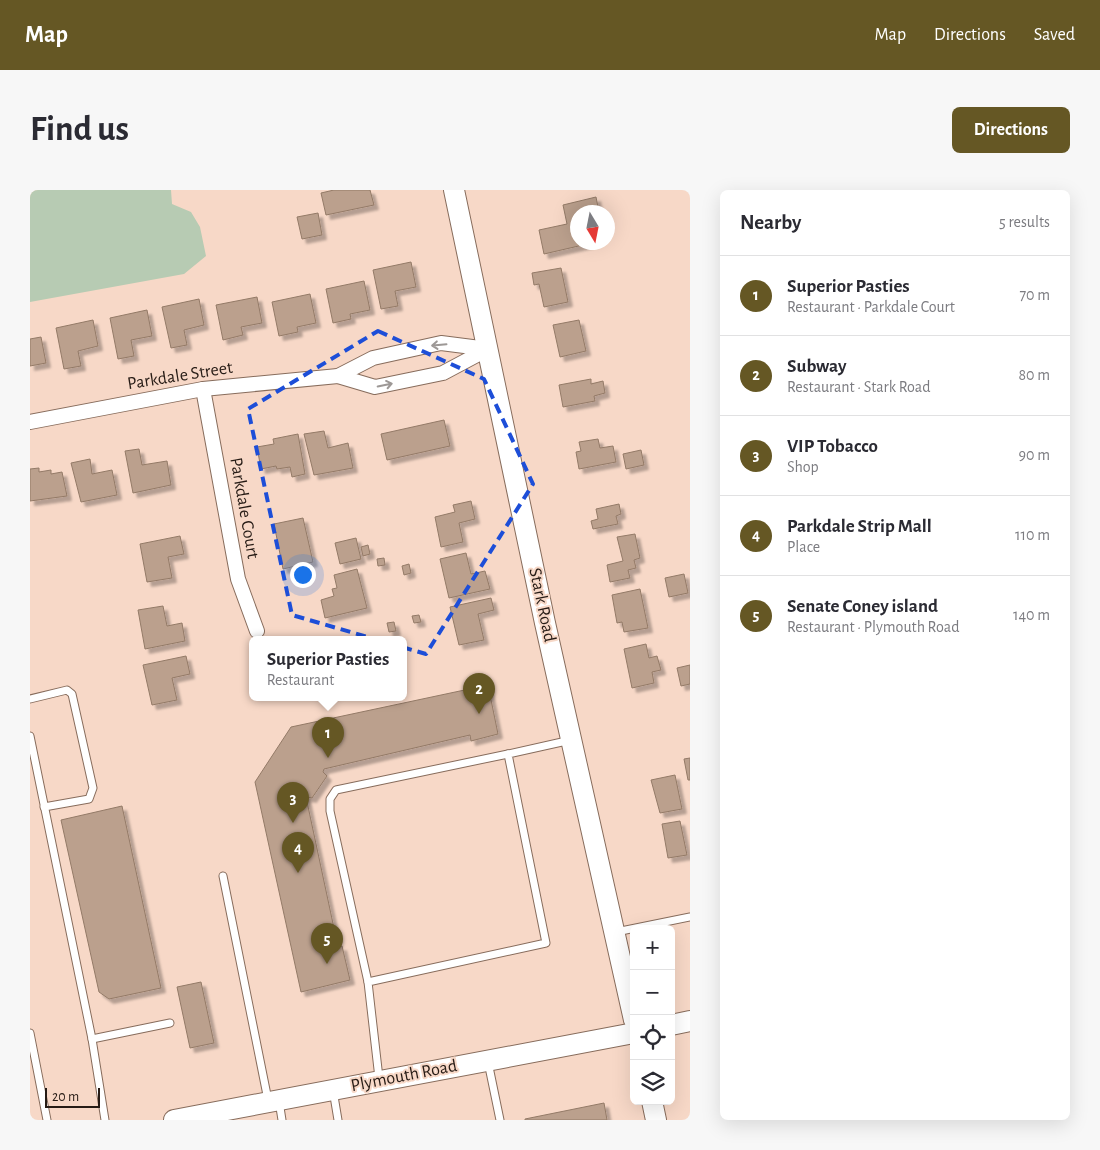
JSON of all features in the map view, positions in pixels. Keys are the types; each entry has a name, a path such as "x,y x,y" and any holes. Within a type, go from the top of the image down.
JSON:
{"street":[{"name":"Stark Road","path":"454,190 571,740 633,1015"},
{"name":"Parkdale Street","path":"30,422 203,389 338,376 373,358 441,343 488,349"},
{"name":"Parkdale Street","path":"338,376 375,387 443,373 488,349"},
{"name":"Parkdale Court","path":"203,389 238,580 256,631"},
{"path":"675,1024 690,1021"},
{"name":"Plymouth Road","path":"174,1120 215,1116 273,1101 630,1034"},
{"path":"653,1105 656,1120"}],"lane":[{"path":"30,698 67,690 72,694 93,788 89,798 44,807"},
{"path":"30,736 92,1039 105,1120"},
{"path":"380,1081 368,982 330,811 330,799 336,790 571,740"},
{"path":"368,982 546,943 508,754"},
{"path":"224,876 273,1101 282,1120"},
{"path":"613,933 690,917"},
{"path":"92,1039 170,1023"},
{"path":"30,1033 47,1120"},
{"path":"488,1061 500,1120"},
{"path":"332,1090 338,1120"}],"highlighted area":[{"path":"378,331 484,379 533,484 426,654 292,615 248,409"}],"green space":[{"path":"30,190 171,190 172,204 191,212 200,227 206,256 184,274 30,302"}],"building":[{"path":"334,190 370,190 374,205 326,215 321,193"},
{"path":"596,197 598,205 570,205 570,248 544,254 539,230 567,224 563,205"},
{"path":"318,213 322,235 302,239 297,217"},
{"path":"411,262 416,287 395,291 398,306 381,309 373,270"},
{"path":"561,268 568,302 544,307 539,284 534,285 532,273"},
{"path":"364,281 370,310 350,314 351,319 333,323 326,289"},
{"path":"310,294 316,323 297,327 298,332 279,336 272,302"},
{"path":"257,297 262,323 241,327 243,335 223,340 216,305"},
{"path":"199,299 204,325 184,330 187,345 171,348 162,307"},
{"path":"147,310 152,336 131,340 134,356 118,359 110,318"},
{"path":"93,320 98,346 78,351 81,366 64,369 56,328"},
{"path":"579,320 586,351 560,357 553,325"},
{"path":"41,337 46,363 30,366 30,339"},
{"path":"591,379 591,384 603,381 605,393 594,396 595,401 563,407 559,385"},
{"path":"444,420 450,446 387,460 381,434"},
{"path":"324,431 328,448 348,443 353,468 314,475 304,434"},
{"path":"298,434 305,474 292,477 290,467 277,469 276,466 261,469 257,447 274,444 273,439"},
{"path":"598,439 600,448 613,446 616,462 579,469 576,452 581,451 579,442"},
{"path":"139,449 142,465 167,461 171,485 133,493 125,451"},
{"path":"641,450 644,465 626,469 623,454"},
{"path":"90,459 92,474 112,470 117,495 81,502 71,463"},
{"path":"39,468 39,472 51,470 51,474 62,472 67,496 30,501 30,469"},
{"path":"471,501 475,519 459,523 463,542 441,547 435,517 455,512 453,505"},
{"path":"619,504 621,514 616,516 618,524 593,529 591,521 598,519 596,509"},
{"path":"303,518 313,562 283,569 274,524"},
{"path":"635,534 640,558 634,560 636,568 628,570 630,578 610,582 607,565 623,561 617,537"},
{"path":"180,536 184,554 168,557 172,578 147,582 140,544"},
{"path":"356,538 361,559 340,564 335,543"},
{"path":"368,545 370,554 363,556 361,547"},
{"path":"466,553 471,574 485,571 490,589 449,598 440,559"},
{"path":"384,558 385,565 378,566 377,559"},
{"path":"409,564 411,573 404,575 402,566"},
{"path":"357,569 367,608 325,618 321,600 334,596 332,589 337,588 334,575"},
{"path":"684,574 688,593 669,597 665,578"},
{"path":"640,589 648,628 624,632 622,622 617,623 612,595"},
{"path":"491,598 494,610 478,614 484,640 459,645 450,607"},
{"path":"163,606 167,626 182,623 185,641 145,649 138,610"},
{"path":"419,615 421,622 414,623 412,616"},
{"path":"394,622 396,631 389,632 387,623"},
{"path":"646,644 649,658 657,656 661,670 652,672 654,683 632,688 624,649"},
{"path":"186,656 190,674 172,678 177,700 152,705 143,665"},
{"path":"690,665 690,684 681,686 677,668"},
{"path":"488,685 498,734 471,741 470,735 324,769 323,772 327,776 312,798 306,797 338,947 342,946 350,980 301,992 255,782 291,727"},
{"path":"690,758 690,780 688,780 684,759"},
{"path":"675,775 682,809 660,813 651,780"},
{"path":"122,806 161,988 109,999 99,992 61,820"},
{"path":"680,821 687,855 668,858 662,824"},
{"path":"201,982 214,1043 190,1048 177,987"},
{"path":"604,1103 607,1120 525,1120 525,1119"}],"place":[{"name":"Subway","path":"479,714"},
{"name":"Superior Pasties","path":"328,758"},
{"name":"VIP Tobacco","path":"293,823"},
{"name":"Parkdale Strip Mall","path":"298,873"},
{"name":"Senate Coney island","path":"327,964"}]}
